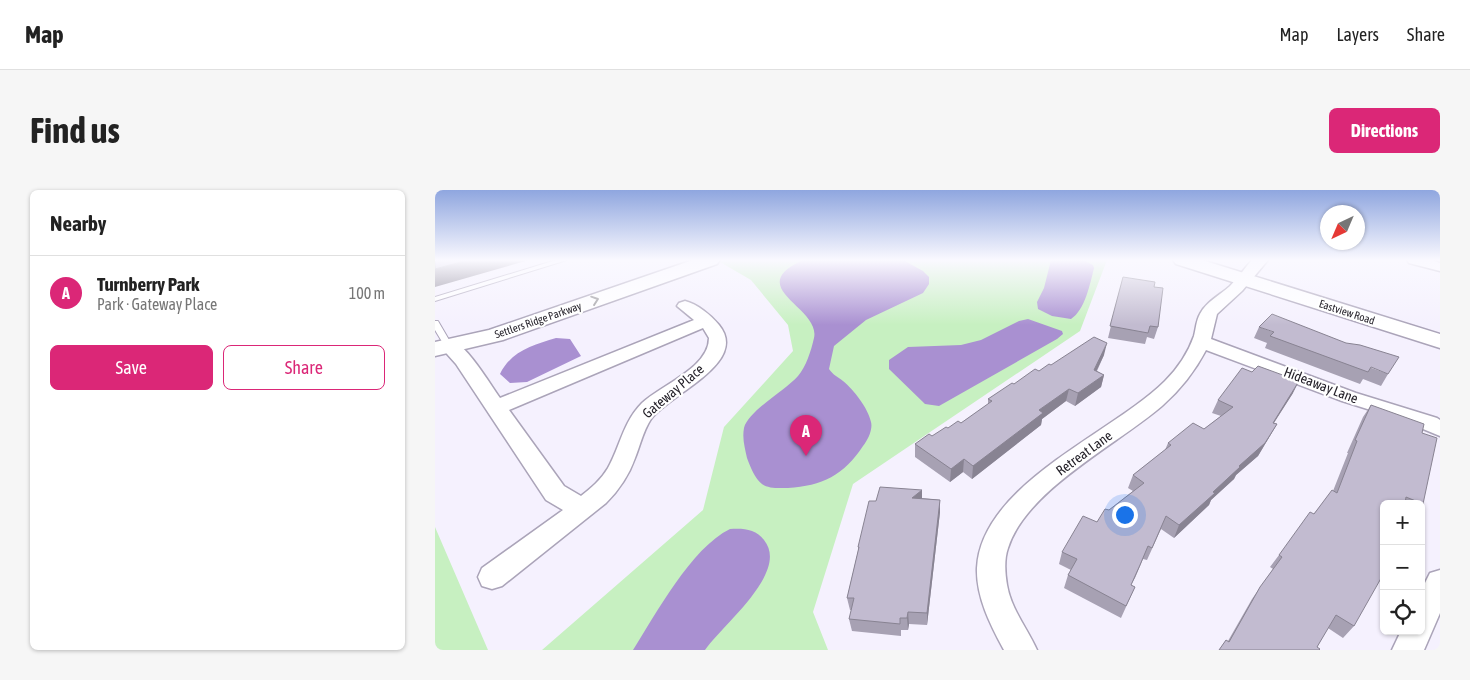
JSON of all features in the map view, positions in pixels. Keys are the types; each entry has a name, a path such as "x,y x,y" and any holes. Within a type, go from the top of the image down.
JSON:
{"street":[{"name":"Settlers Ridge Parkway","path":"442,347 482,324 606,281"},
{"name":"Settlers Ridge Parkway","path":"442,347 495,335 649,281"},
{"name":"Retreat Lane","path":"1021,650 1004,621 993,589 992,558 1003,526 1019,506 1069,462 1142,411 1161,395 1187,367 1201,342 1210,311 1234,291 1242,281"},
{"name":"Eastview Road","path":"1252,281 1440,341"},
{"name":"Gateway Place","path":"492,577 583,509 605,489 615,476 639,418 650,407 701,369 715,352 718,342 717,335 705,321 685,306"},
{"path":"495,408 705,321"},
{"name":"Hideaway Lane","path":"1201,342 1417,419 1440,429"},
{"path":"442,347 463,360 555,493 583,509"},
{"path":"1425,614 1440,582"},
{"path":"1408,650 1415,635"}],"lane":[{"path":"435,299 493,281"},
{"path":"435,324 442,347"}],"green space":[{"path":"752,281 1099,281 1080,331 853,484 813,612 828,650 542,650 703,510 724,427 793,351 788,325"},
{"path":"435,527 488,650 435,650"}],"shaded area":[{"path":"780,281 929,281 923,293 866,320 834,346 829,369 856,394 864,405 871,422 868,438 856,456 840,472 811,485 788,488 765,486 759,482 747,458 743,436 747,421 752,415 798,376 810,353 814,338 813,327 807,317 788,298 782,289"},
{"path":"1046,281 1091,281 1080,309 1071,319 1052,316 1038,309 1037,302"},
{"path":"1028,319 1062,331 1063,334 939,406 925,404 889,369 889,360 908,347 961,345 981,340 1019,321"},
{"path":"556,338 570,339 581,356 527,382 510,383 500,374 516,354 531,346"},
{"path":"730,529 744,529 757,533 764,540 770,553 768,567 762,582 751,597 705,650 633,650 688,566 716,538"}],"building":[{"path":"1122,281 1155,282 1154,287 1163,288 1158,327 1150,326 1148,333 1110,326"},
{"path":"1272,314 1346,343 1360,345 1399,357 1388,374 1371,367 1368,372 1270,336 1274,332 1259,327"},
{"path":"1094,337 1107,343 1094,370 1104,375 1078,393 1069,389 1039,410 1043,413 973,466 964,459 951,469 915,444 929,434 932,436 958,421 961,423 992,401 988,399 1012,383 1014,384 1035,369 1039,371 1049,364 1051,365"},
{"path":"1258,366 1299,381 1273,423 1277,424 1265,443 1213,492 1215,493 1179,525 1166,516 1152,548 1148,546 1131,585 1135,587 1126,606 1068,575 1077,559 1062,552 1083,516 1097,522 1105,509 1109,510 1144,483 1133,475 1171,445 1168,443 1193,423 1204,429 1233,407 1218,400 1242,368 1252,372"},
{"path":"1371,405 1424,424 1422,433 1437,438 1424,500 1413,500 1406,497 1406,500 1380,500 1380,580 1354,626 1336,615 1317,647 1319,650 1219,650 1226,640 1229,642 1260,587 1282,557 1279,555 1310,512 1314,514 1332,490 1337,493 1357,441 1355,440"},
{"path":"880,487 922,490 912,498 940,500 927,613 908,612 907,618 900,618 900,624 849,619 854,598 847,598 858,547 869,501 876,501"}],"place":[{"name":"Turnberry Park","path":"806,456"}]}
